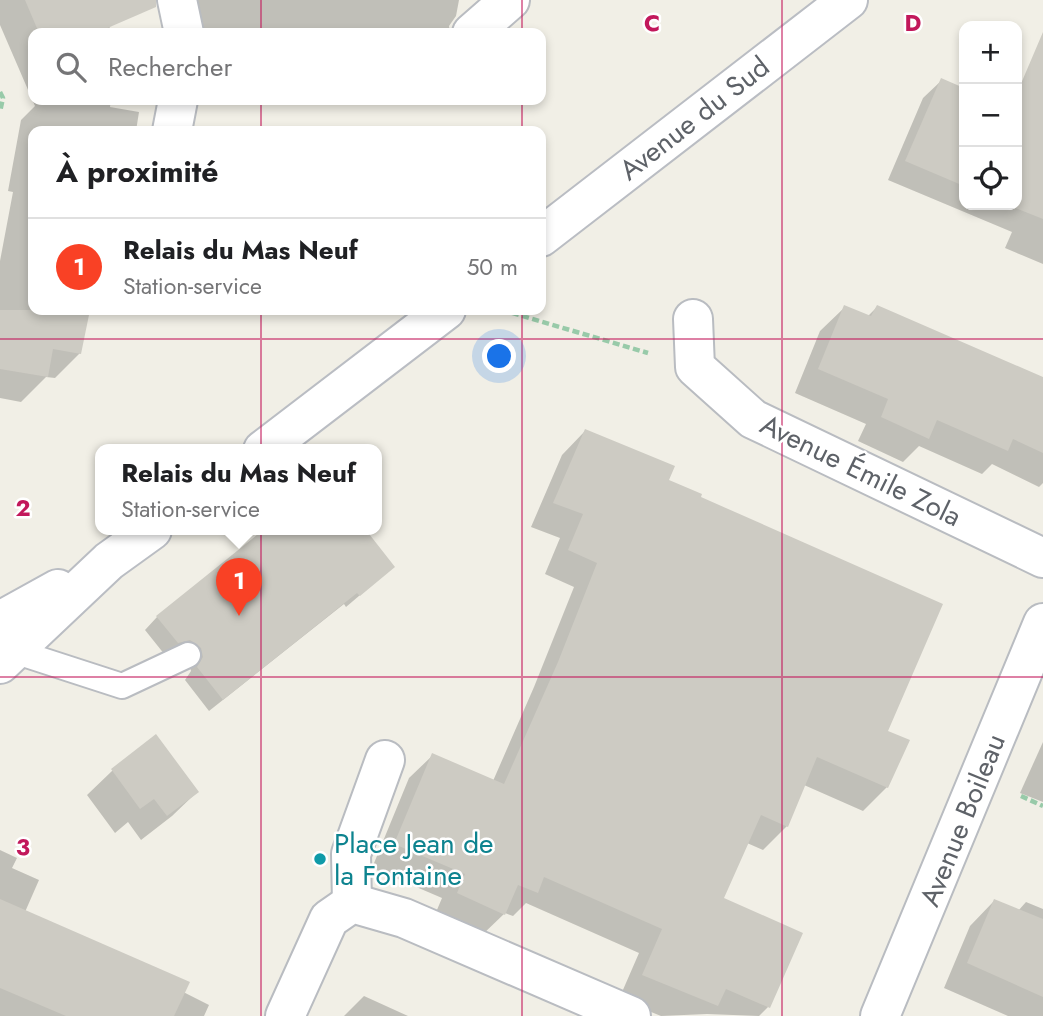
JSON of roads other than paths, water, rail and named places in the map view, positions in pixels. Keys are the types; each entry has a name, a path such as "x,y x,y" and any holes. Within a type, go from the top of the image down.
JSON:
{"street":[{"path":"177,0 183,28"},
{"path":"478,28 510,0"},
{"name":"Avenue du Sud","path":"546,233 848,0"},
{"path":"173,126 177,105"},
{"path":"271,444 439,315"},
{"name":"Avenue Émile Zola","path":"693,319 695,367 753,419 1043,558"},
{"path":"5,645 145,535"},
{"name":"Avenue Boileau","path":"880,1016 1043,623"},
{"path":"352,903 351,854 385,760"},
{"path":"285,1016 328,919 352,903 404,918 631,1016"}],"lane":[{"path":"5,645 122,686 188,655"}],"place":[{"name":"Relais du Mas Neuf","path":"239,616"},
{"name":"Place Jean de la Fontaine","path":"320,859"}]}
